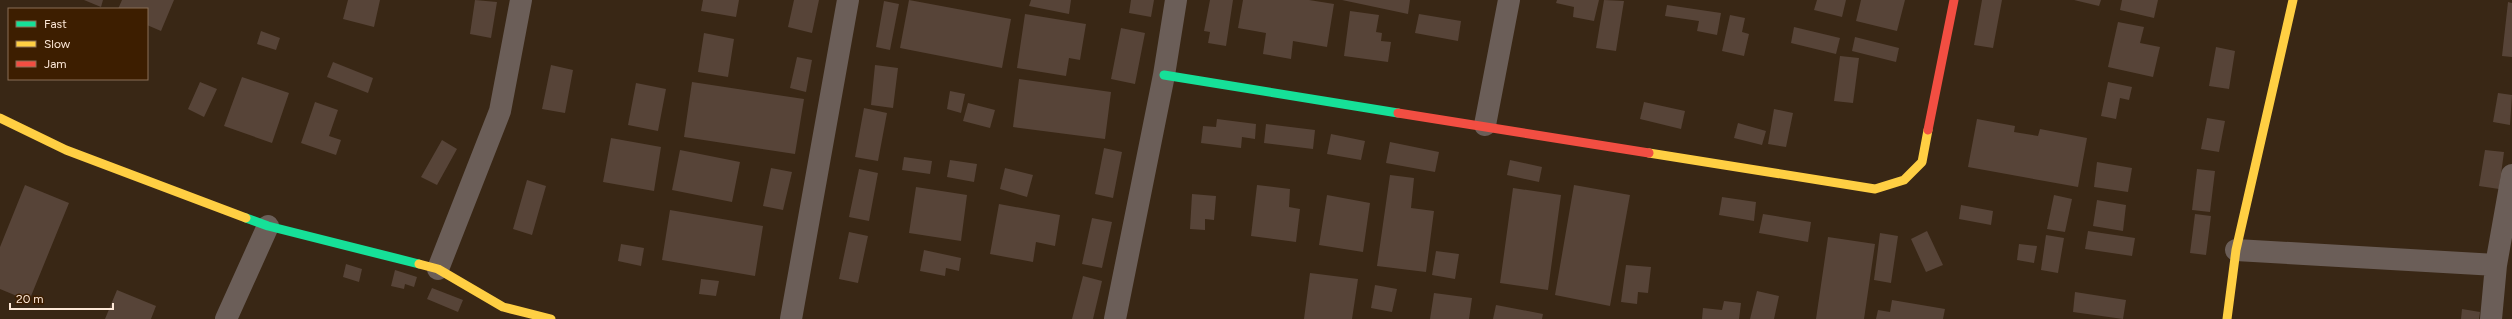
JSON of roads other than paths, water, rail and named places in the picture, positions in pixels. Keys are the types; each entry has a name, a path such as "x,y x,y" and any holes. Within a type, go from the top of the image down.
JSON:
{"street":[{"path":"438,269 500,111 521,0"},
{"path":"791,319 848,0"},
{"path":"1115,319 1164,75 1176,0"},
{"path":"1485,125 1509,0"},
{"path":"1164,75 1485,125 1875,189 1904,180 1922,162 1954,0"},
{"path":"2227,319 2236,250 2293,0"},
{"path":"0,118 66,150 268,226 438,269 503,307 551,319"},
{"path":"2491,319 2496,266 2512,175"},
{"path":"226,319 268,226"},
{"path":"2236,250 2496,266"}]}
